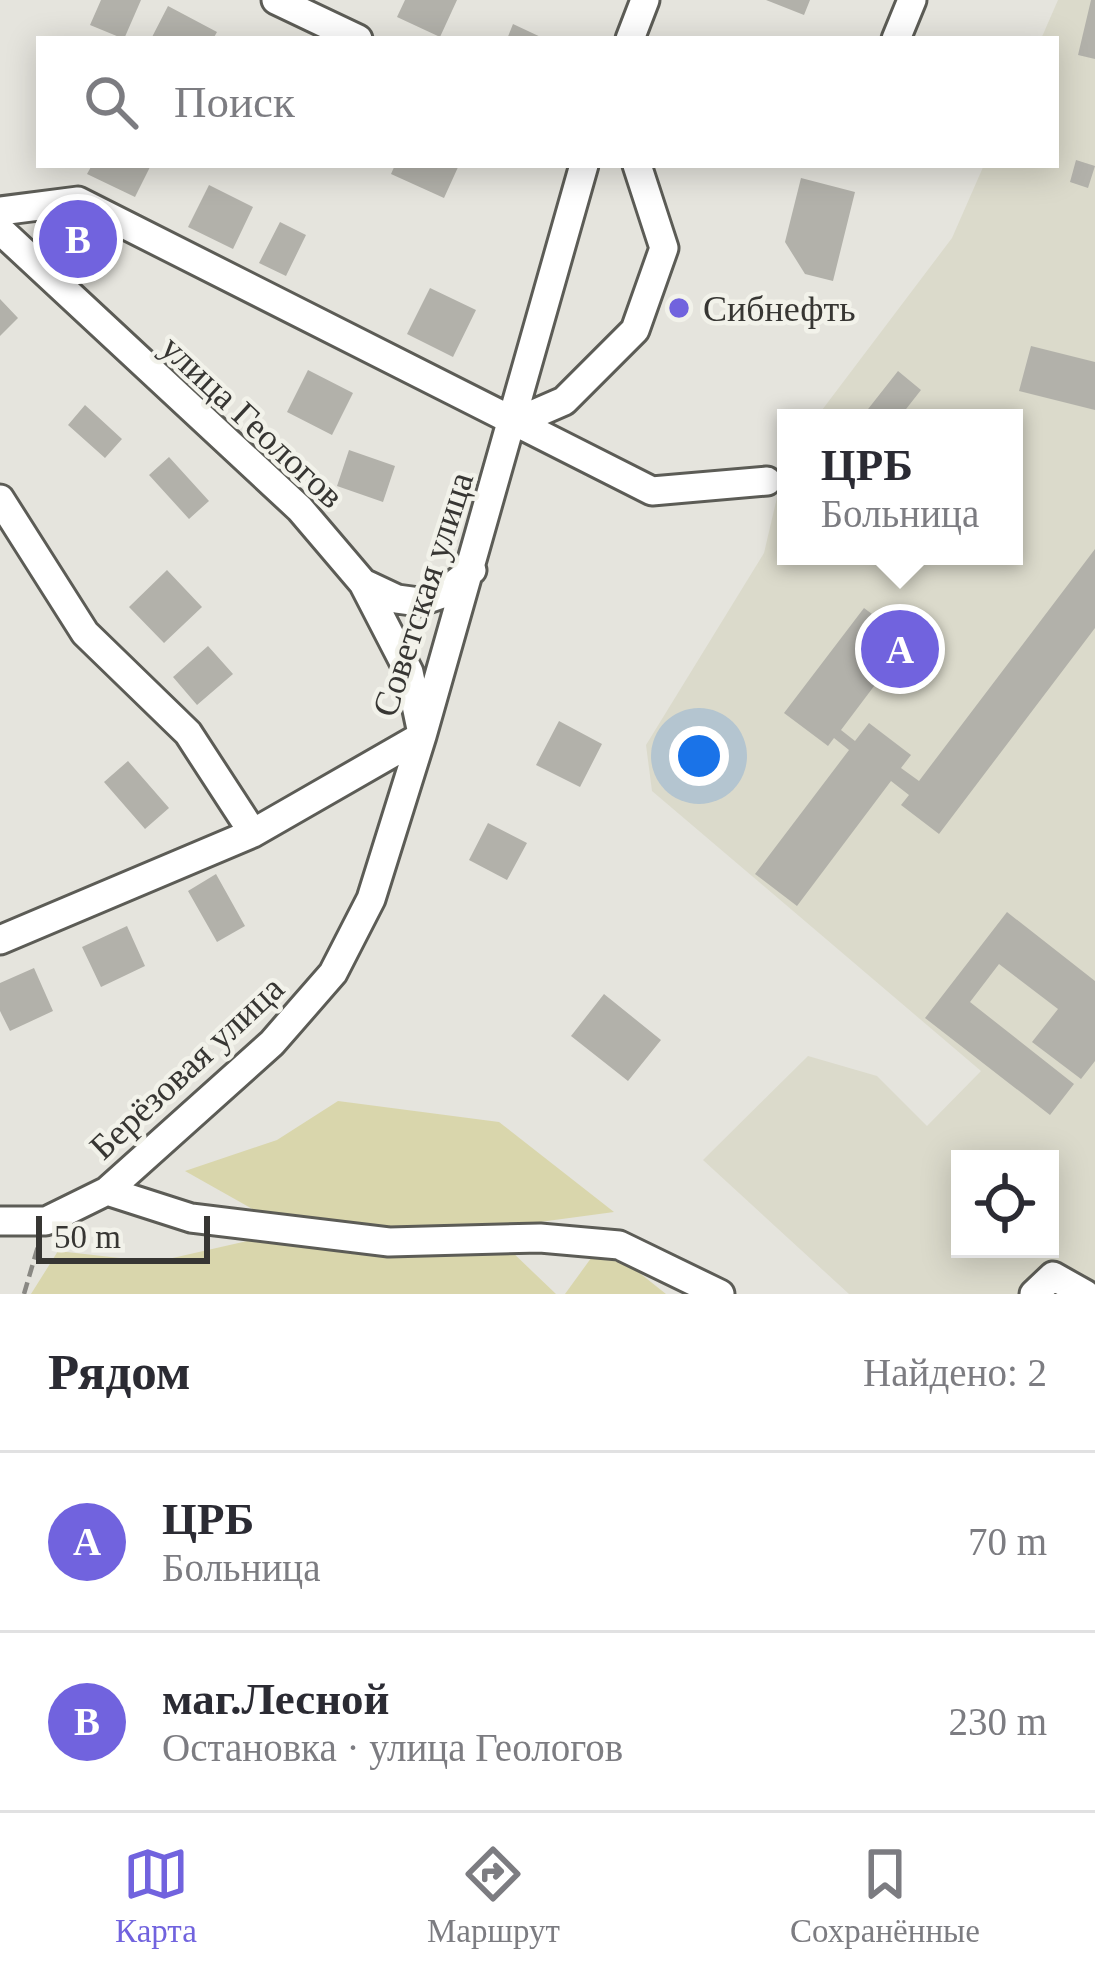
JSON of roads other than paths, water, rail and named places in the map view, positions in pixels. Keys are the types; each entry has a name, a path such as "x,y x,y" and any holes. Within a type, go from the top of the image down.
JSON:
{"street":[{"path":"276,0 352,36"},
{"path":"631,36 645,0"},
{"path":"897,36 913,0"},
{"name":"Советская улица","path":"0,940 253,833 422,736 583,168"},
{"path":"511,424 564,401 635,330 664,248 639,168"},
{"path":"0,211 78,201 511,424 652,491 767,481"},
{"name":"улица Геологов","path":"0,230 300,508 363,583 410,672 422,736"},
{"path":"0,499 85,634 188,733 253,833"},
{"path":"363,583 397,599 419,602 442,594 472,570"},
{"name":"Берёзовая улица","path":"0,1221 46,1221 107,1191 272,1043 333,973 370,899 422,736"},
{"path":"107,1191 191,1218 389,1242 540,1238 620,1245 720,1294"},
{"path":"1034,1294 1053,1276 1085,1294"}],"place":[{"name":"маг.Лесной","path":"78,239"},
{"name":"Сибнефть","path":"679,308"},
{"name":"ЦРБ","path":"900,649"}]}
